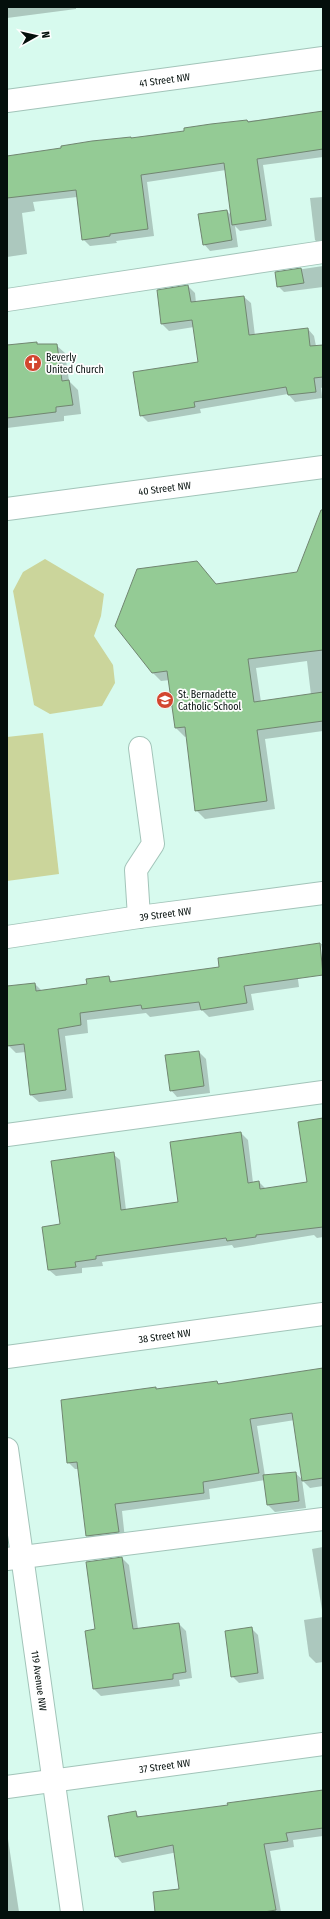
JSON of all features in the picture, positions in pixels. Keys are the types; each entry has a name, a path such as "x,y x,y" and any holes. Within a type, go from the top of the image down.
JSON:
{"street":[{"name":"41 Street NW","path":"7,101 323,58"},
{"path":"7,300 323,252"},
{"name":"40 Street NW","path":"7,509 323,466"},
{"path":"139,917 136,870 152,844 140,748"},
{"name":"39 Street NW","path":"7,938 139,917 323,893"},
{"path":"7,1135 323,1092"},
{"name":"38 Street NW","path":"7,1357 323,1314"},
{"name":"119 Avenue NW","path":"7,1449 15,1558 54,1781 72,1912"},
{"path":"15,1558 323,1519"},
{"name":"37 Street NW","path":"7,1788 323,1744"}],"green space":[{"path":"45,559 104,594 101,616 94,636 113,665 115,683 102,706 50,714 34,705 13,591 23,572"},
{"path":"43,733 59,874 7,881 7,737"}],"building":[{"path":"323,111 323,149 257,159 266,220 232,225 224,163 141,175 148,229 110,234 110,236 82,240 76,190 7,198 7,156 61,148 61,146 92,141 131,138 184,131 184,128 211,124 247,120 248,122"},
{"path":"227,210 232,240 203,245 198,214"},
{"path":"301,268 304,283 277,287 275,272"},
{"path":"188,285 191,302 244,296 249,335 308,328 310,346 323,345 323,377 314,378 316,392 288,395 286,387 194,402 195,407 140,416 133,372 198,362 192,320 161,324 157,290"},
{"name":"Beverly United Church","path":"37,342 37,344 57,344 62,381 69,380 73,405 56,407 56,412 7,418 7,345"},
{"path":"321,510 323,510 323,650 248,659 254,702 323,692 323,721 257,730 267,801 195,811 185,727 175,728 167,671 152,673 115,626 137,569 197,561 216,584 297,572"},
{"path":"320,943 323,975 244,986 247,1003 201,1010 199,1002 142,1009 141,1005 80,1013 81,1025 58,1029 66,1090 30,1095 24,1044 7,1046 7,986 35,983 36,991 87,984 86,979 109,976 110,982 219,967 218,958"},
{"path":"199,1051 204,1086 170,1091 165,1055"},
{"path":"323,1118 323,1227 256,1235 256,1237 227,1241 226,1238 96,1256 96,1259 75,1262 76,1267 48,1270 42,1227 60,1224 51,1161 114,1152 121,1210 178,1202 170,1142 241,1132 248,1183 259,1181 260,1189 307,1182 298,1122"},
{"path":"323,1368 323,1478 302,1481 292,1413 250,1419 259,1473 203,1482 204,1493 115,1504 119,1532 86,1536 77,1462 67,1463 61,1400 156,1387 156,1389 217,1381 218,1384"},
{"path":"296,1472 299,1501 267,1505 263,1475"},
{"path":"122,1557 133,1629 179,1623 186,1672 173,1674 173,1679 93,1689 85,1631 95,1629 86,1562"},
{"path":"252,1627 258,1673 231,1677 225,1631"},
{"path":"323,1790 323,1828 286,1833 288,1841 264,1844 276,1910 264,1912 155,1912 153,1892 179,1889 173,1845 115,1857 108,1816 136,1811 137,1817"}],"place":[{"name":"Beverly United Church","path":"33,363"},
{"name":"St. Bernadette Catholic School","path":"165,700"}]}
